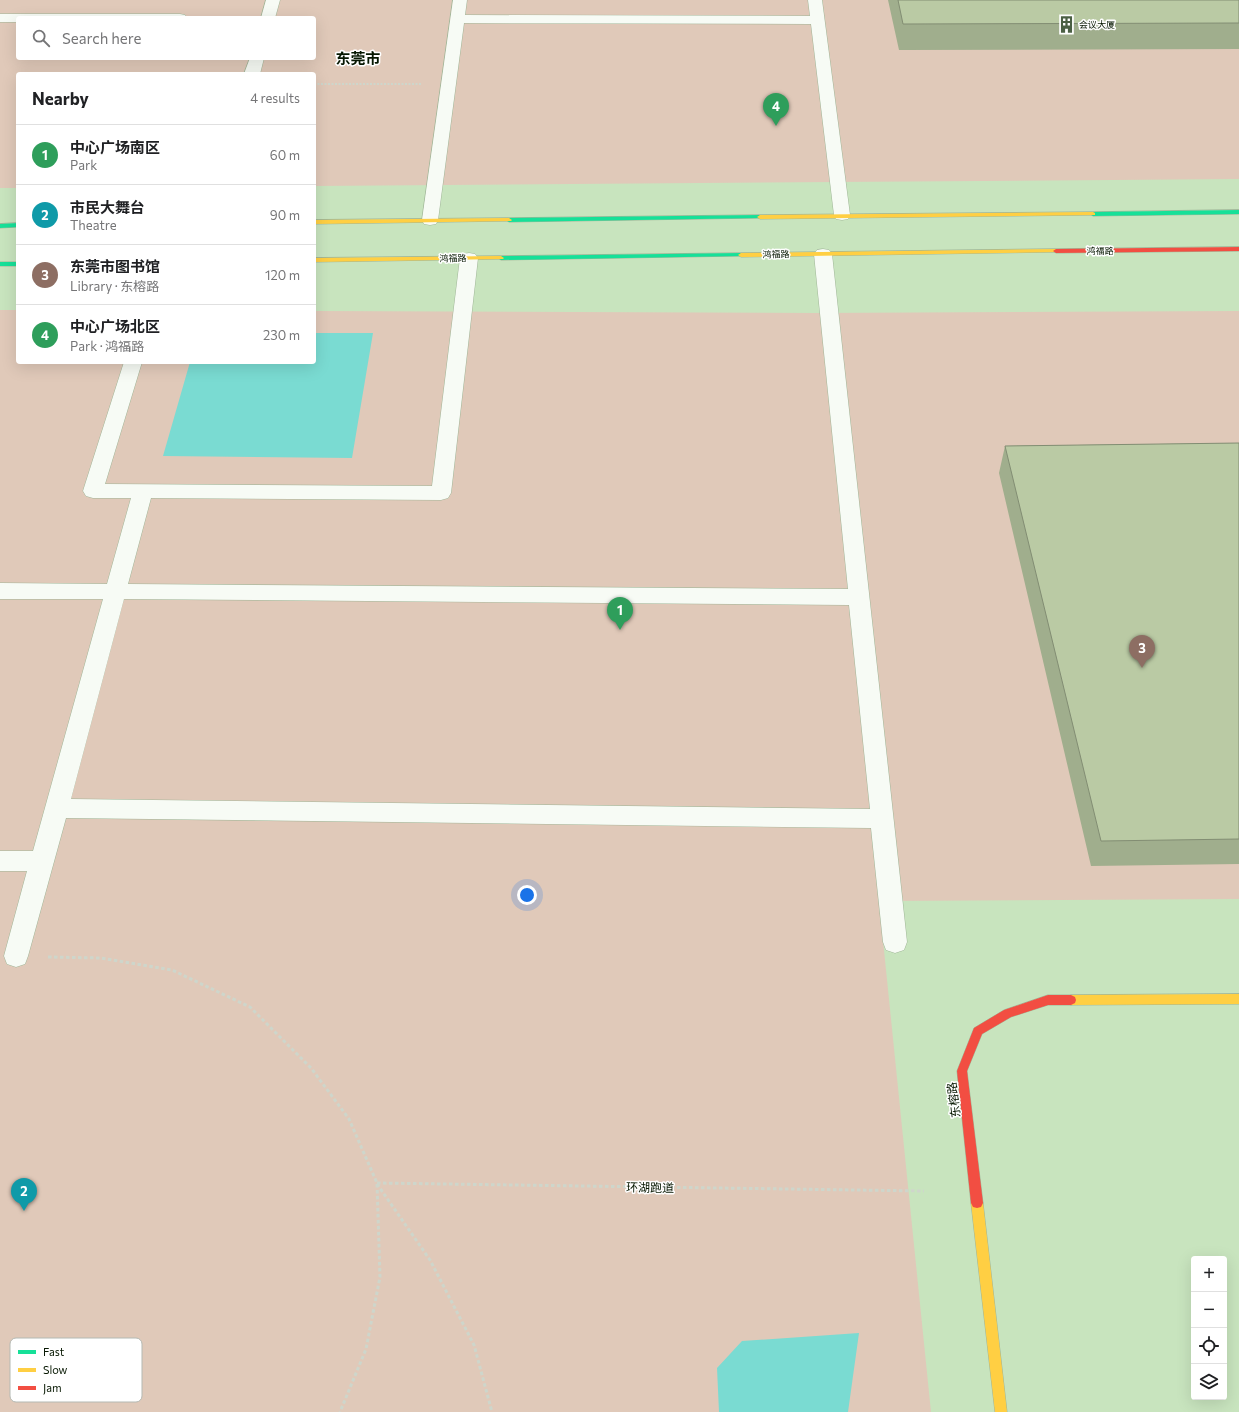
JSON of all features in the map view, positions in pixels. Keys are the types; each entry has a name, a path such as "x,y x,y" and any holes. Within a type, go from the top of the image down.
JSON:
{"main road":[{"path":"316,222 842,215 1239,212"},
{"path":"0,226 16,225"},
{"name":"鸿福路","path":"316,260 1239,249"},
{"path":"0,264 16,264"},
{"name":"东榕路","path":"1001,1412 962,1071 978,1031 1008,1013 1048,1000 1239,999"}],"street":[{"path":"269,16 273,0"},
{"path":"430,220 460,0"},
{"path":"815,0 842,215"},
{"path":"0,18 16,18"},
{"path":"457,19 818,20"},
{"path":"253,72 256,60"},
{"path":"823,254 895,942"},
{"path":"132,364 93,491 441,493 469,258"},
{"path":"16,956 143,492"},
{"path":"0,592 858,596"},
{"path":"57,808 882,819"},
{"path":"0,861 42,861"}],"path":[{"path":"316,84 448,84"},
{"path":"16,956 101,958 172,970 250,1007 311,1068 349,1118 377,1183 430,1260 474,1345 492,1412"},
{"path":"340,1412 366,1349 380,1277 377,1183"},
{"name":"环湖跑道","path":"377,1183 924,1191"}],"shaded area":[{"path":"0,0 1239,0 1239,179 316,186 316,72 16,72 16,188 0,188"},
{"path":"0,310 16,310 16,364 316,364 316,311 816,313 1239,311 1239,899 879,901 931,1412 0,1412"}],"water":[{"path":"316,333 373,333 352,458 163,456 189,364 316,364"},
{"path":"859,1333 848,1412 719,1412 717,1368 742,1341"}],"building":[{"path":"898,0 1239,0 1239,23 903,24"},
{"path":"1239,443 1239,839 1101,841 1005,446"}],"traffic: fast":[{"path":"1093,214 1239,212"},
{"path":"509,220 760,217"},
{"path":"0,226 16,225"},
{"path":"501,258 741,255"},
{"path":"0,264 16,264"}],"traffic: slow":[{"path":"760,217 1093,214"},
{"path":"316,222 509,220"},
{"path":"741,255 1056,251"},
{"path":"316,260 501,258"},
{"path":"1071,1000 1239,999"},
{"path":"977,1203 1001,1412"}],"traffic: jam":[{"path":"1056,251 1239,249"},
{"path":"977,1203 962,1071 978,1031 1008,1013 1048,1000 1071,1000"}],"place":[{"name":"会议大厦","path":"1066,24"},
{"name":"中心广场北区","path":"776,126"},
{"name":"中心广场南区","path":"620,630"},
{"name":"东莞市图书馆","path":"1142,668"},
{"name":"市民大舞台","path":"24,1211"}],"district":[{"name":"东莞市","path":"358,58"}]}
